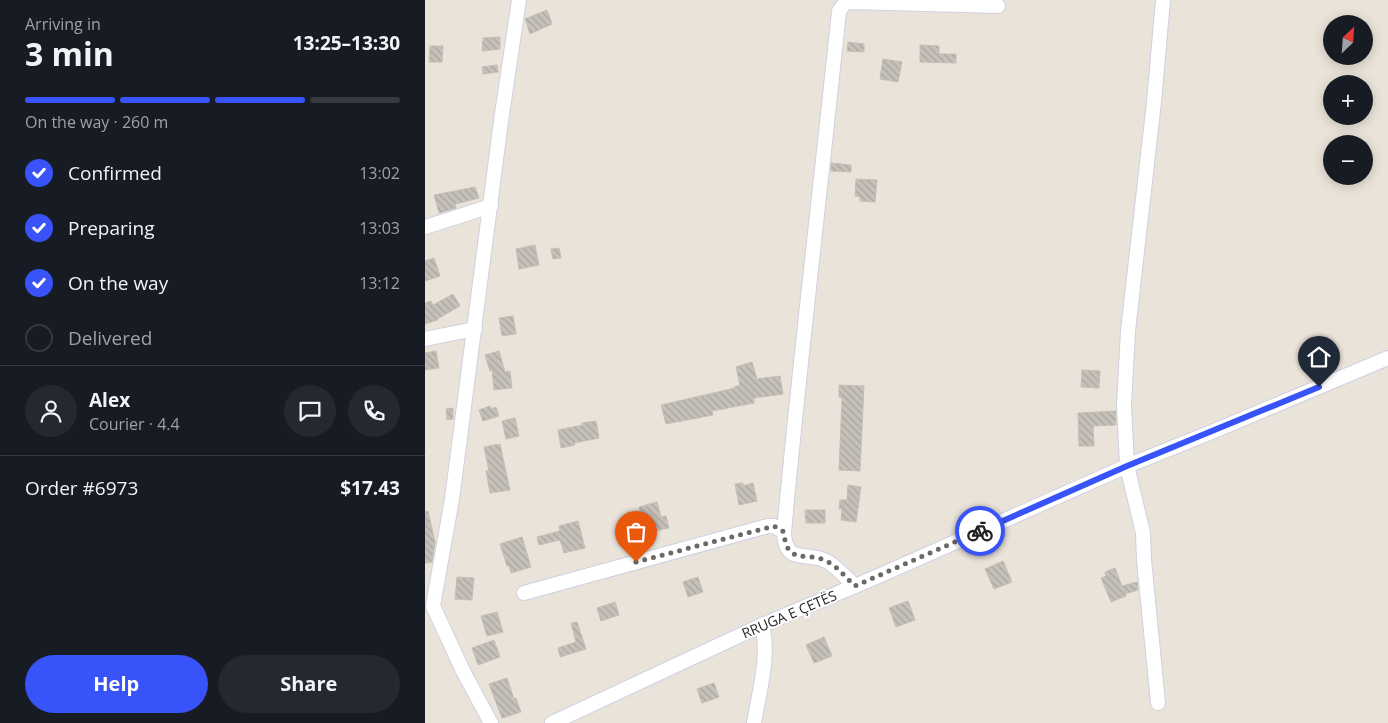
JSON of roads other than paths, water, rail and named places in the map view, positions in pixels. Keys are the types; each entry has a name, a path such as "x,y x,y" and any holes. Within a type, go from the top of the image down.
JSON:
{"street":[{"path":"433,606 452,499 501,121 519,0"},
{"path":"1159,703 1144,560 1143,533 1127,466 1124,405 1128,331 1154,102 1163,0"},
{"path":"855,586 827,561 820,558 797,556 791,552 786,546 784,532 839,11 845,3 850,2 998,6"},
{"path":"425,227 491,206"},
{"path":"425,339 475,329"},
{"name":"RRUGA E ÇETËS","path":"552,723 762,625 1127,466 1214,432 1388,358"},
{"path":"524,593 768,526 774,526 784,532"},
{"path":"425,585 463,671 491,723"},
{"path":"754,723 766,640 762,625"}]}
